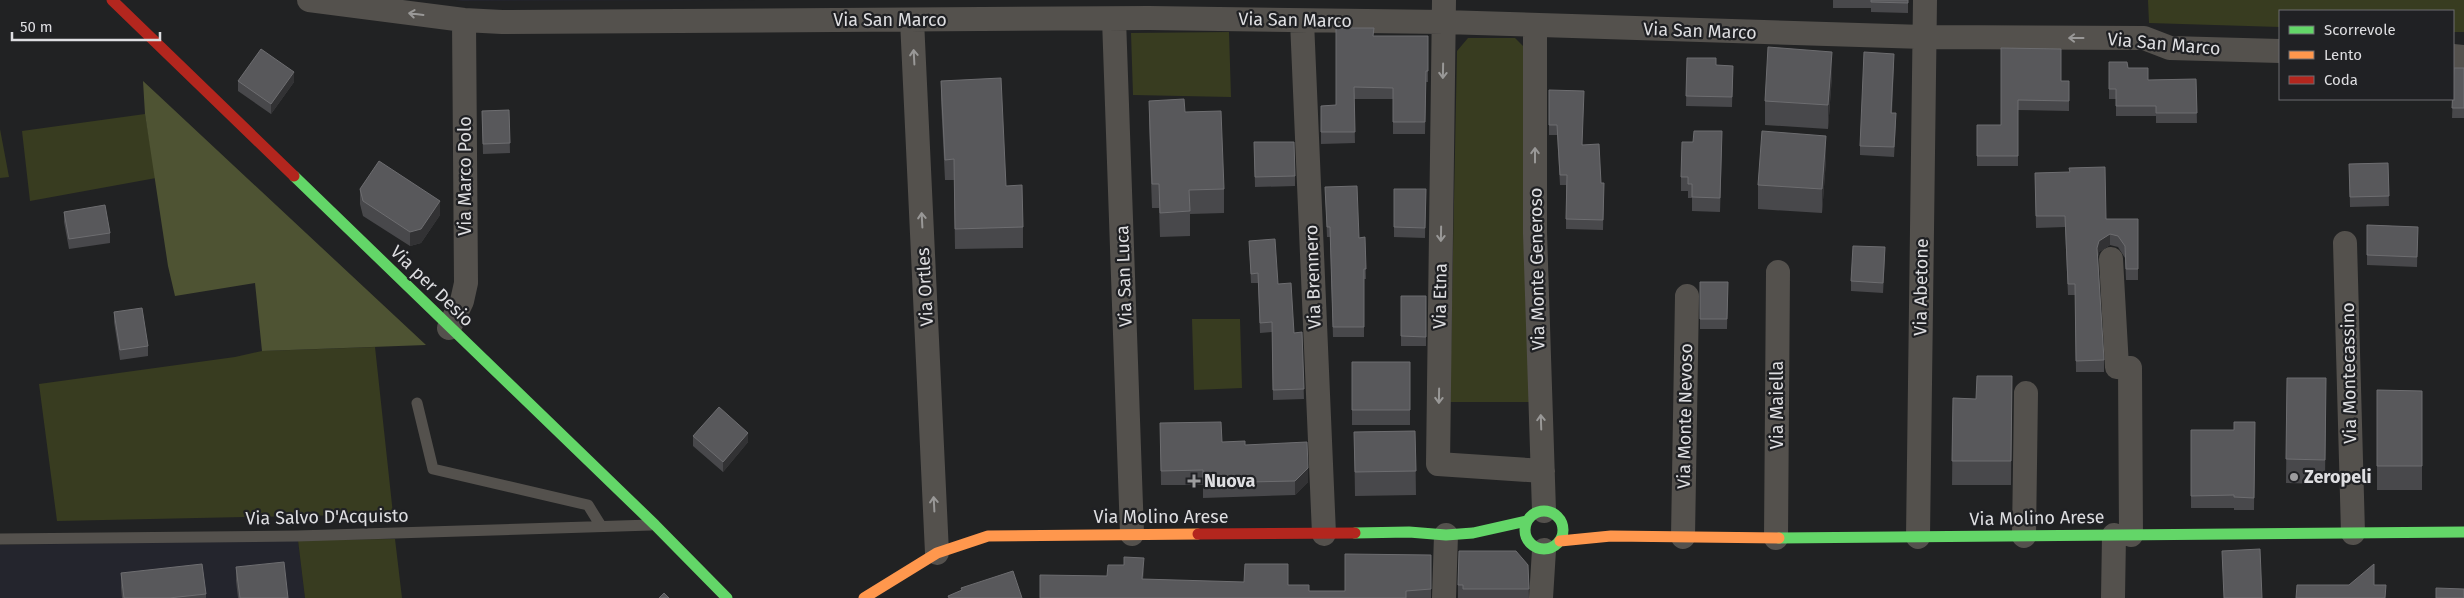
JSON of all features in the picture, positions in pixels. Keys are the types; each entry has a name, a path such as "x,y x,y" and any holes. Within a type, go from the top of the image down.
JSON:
{"street":[{"name":"Via per Desio","path":"112,0 449,328 655,525 727,598"},
{"name":"Via San Marco","path":"309,0 464,20 512,22 824,10 1114,19 1302,20 1444,11 1535,26 1924,37 2144,38 2170,48 2279,51"},
{"name":"Via Abetone","path":"1918,537 1925,0"},
{"name":"Via Etna","path":"1444,11 1438,464 1543,471"},
{"name":"Via Ortles","path":"923,13 937,553"},
{"name":"Via San Luca","path":"1114,19 1132,534"},
{"name":"Via Marco Polo","path":"449,328 462,302 466,283 464,20"},
{"name":"Via Brennero","path":"1302,20 1324,534"},
{"name":"Via Monte Generoso","path":"1535,26 1535,233 1543,516"},
{"name":"Via Montecassino","path":"2345,243 2353,533"},
{"path":"2111,259 2116,367 2130,368 2122,535 2113,598"},
{"name":"Via Maiella","path":"1776,538 1778,272"},
{"name":"Via Monte Nevoso","path":"1683,537 1687,296"},
{"path":"2024,536 2026,393"},
{"name":"Via Molino Arese","path":"864,598 937,553 988,536 1409,532 1446,535 1474,533 1543,516 1580,525 1611,536"},
{"path":"1532,542 1563,529 1543,516 1524,528 1532,542 1541,598"},
{"name":"Via Molino Arese","path":"1474,533 1532,542 1611,536 1650,538 1776,538 2464,532"},
{"path":"1444,598 1446,535"}],"lane":[{"path":"418,403 433,469 588,505 601,526"},
{"name":"Via Salvo D'Acquisto","path":"0,539 297,536 655,525"}],"shaded area":[{"path":"455,0 779,0 462,1"},
{"path":"298,540 305,598 0,598 0,545"}],"green space":[{"path":"2148,0 2464,0 2464,32 2454,32 2454,10 2279,10 2279,27 2149,23"},
{"path":"1229,32 1231,97 1133,95 1131,33"},
{"path":"1468,38 1515,38 1523,46 1530,402 1450,402 1457,51"},
{"path":"143,81 426,345 262,351 255,283 175,296 168,266 145,114"},
{"path":"145,114 156,178 30,201 22,131"},
{"path":"0,129 9,177 0,178"},
{"path":"1192,319 1240,319 1242,388 1194,390"},
{"path":"375,347 393,514 57,521 39,384 235,357 262,351"},
{"path":"395,539 402,598 305,598 298,540"}],"building":[{"path":"1871,0 1908,0 1908,3 1871,2"},
{"path":"1336,28 1374,28 1373,36 1428,36 1425,122 1393,122 1393,88 1354,87 1355,132 1321,132 1321,106 1336,105"},
{"path":"1768,47 1832,52 1828,105 1765,101"},
{"path":"2001,48 2061,49 2061,81 2069,81 2069,101 2018,100 2018,156 1977,156 1977,125 2001,125"},
{"path":"261,49 294,72 271,104 238,81"},
{"path":"1864,52 1894,54 1891,113 1896,113 1894,147 1860,146"},
{"path":"1687,58 1716,58 1716,65 1733,66 1732,97 1686,96"},
{"path":"2109,62 2127,62 2128,68 2148,68 2148,80 2196,79 2197,113 2156,113 2156,106 2116,106 2116,89 2109,89"},
{"path":"2454,68 2464,68 2464,108 2452,108 2452,100 2454,100"},
{"path":"1001,78 1006,186 1022,185 1023,227 955,229 954,159 945,160 941,81"},
{"path":"1549,90 1584,91 1582,145 1599,144 1601,183 1604,183 1603,220 1566,219 1567,175 1560,175 1557,125 1549,125"},
{"path":"1184,99 1185,112 1221,111 1224,189 1189,190 1190,211 1160,213 1159,184 1152,184 1149,101"},
{"path":"509,110 510,143 483,144 482,111"},
{"path":"1694,131 1722,131 1720,198 1692,197 1692,184 1688,184 1688,177 1681,177 1682,142 1693,142"},
{"path":"1762,131 1826,136 1822,189 1758,185"},
{"path":"1254,142 1294,142 1295,176 1255,177"},
{"path":"379,161 440,201 421,229 410,232 363,201 360,189"},
{"path":"2388,163 2389,196 2350,197 2349,164"},
{"path":"2105,167 2106,219 2138,219 2138,269 2126,269 2125,246 2118,236 2110,234 2099,241 2097,248 2104,360 2076,361 2075,284 2068,284 2065,216 2036,216 2035,173 2070,172 2069,168"},
{"path":"1357,186 1359,238 1365,237 1364,327 1333,327 1330,227 1327,227 1325,187"},
{"path":"1394,189 1426,189 1425,228 1394,227"},
{"path":"105,205 110,233 69,239 64,212"},
{"path":"2367,225 2418,227 2417,257 2367,255"},
{"path":"1275,239 1278,284 1291,283 1294,333 1302,332 1304,389 1273,390 1272,322 1260,323 1258,273 1251,274 1249,241"},
{"path":"1853,246 1885,247 1883,283 1851,281"},
{"path":"1700,282 1728,282 1727,319 1700,319"},
{"path":"1401,296 1426,296 1426,337 1401,336"},
{"path":"142,308 148,346 120,350 114,312"},
{"path":"1352,362 1410,362 1410,410 1352,410"},
{"path":"1977,376 2012,376 2011,461 1952,461 1953,398 1976,399"},
{"path":"2287,378 2326,378 2325,460 2286,459"},
{"path":"2377,390 2422,391 2422,466 2377,466"},
{"path":"719,407 748,433 723,462 693,436"},
{"path":"1221,422 1222,442 1245,441 1245,445 1307,442 1308,468 1295,481 1203,483 1203,470 1161,471 1160,423"},
{"path":"2234,422 2255,422 2254,498 2234,497 2234,495 2191,496 2191,430 2234,430"},
{"path":"1415,431 1416,471 1355,472 1354,432"},
{"path":"2260,549 2262,598 2224,598 2222,551"},
{"path":"1459,551 1516,551 1528,565 1529,589 1463,589 1463,585 1458,585"},
{"path":"1345,554 1431,555 1431,589 1406,591 1406,598 1040,598 1040,575 1107,576 1108,565 1124,565 1124,557 1144,558 1142,579 1244,582 1245,564 1288,564 1288,585 1309,585 1309,591 1345,591"},
{"path":"284,562 288,598 240,598 236,567"},
{"path":"202,564 206,594 169,598 124,598 121,573"},
{"path":"2374,564 2374,585 2386,585 2385,598 2296,598 2297,585 2349,585"},
{"path":"1013,571 1022,598 949,598 948,596 962,590 961,588"},
{"path":"2436,588 2464,589 2464,598 2436,598"},
{"path":"664,593 669,598 659,598"}],"traffic: fast":[{"path":"294,176 655,525 727,598"},
{"path":"1544,511 1558,516 1563,530 1558,544 1544,549 1530,544 1525,530 1530,516 1544,511"},
{"path":"1355,533 1409,532 1446,535 1473,533 1526,521"},
{"path":"1779,538 2464,532"}],"traffic: slow":[{"path":"864,598 937,553 988,536 1198,534"},
{"path":"1560,541 1611,536 1779,538"}],"traffic: jam":[{"path":"112,0 294,176"},
{"path":"1198,534 1355,533"}],"place":[{"name":"Zeropeli","path":"2294,477"},
{"name":"Nuova","path":"1194,481"}]}
